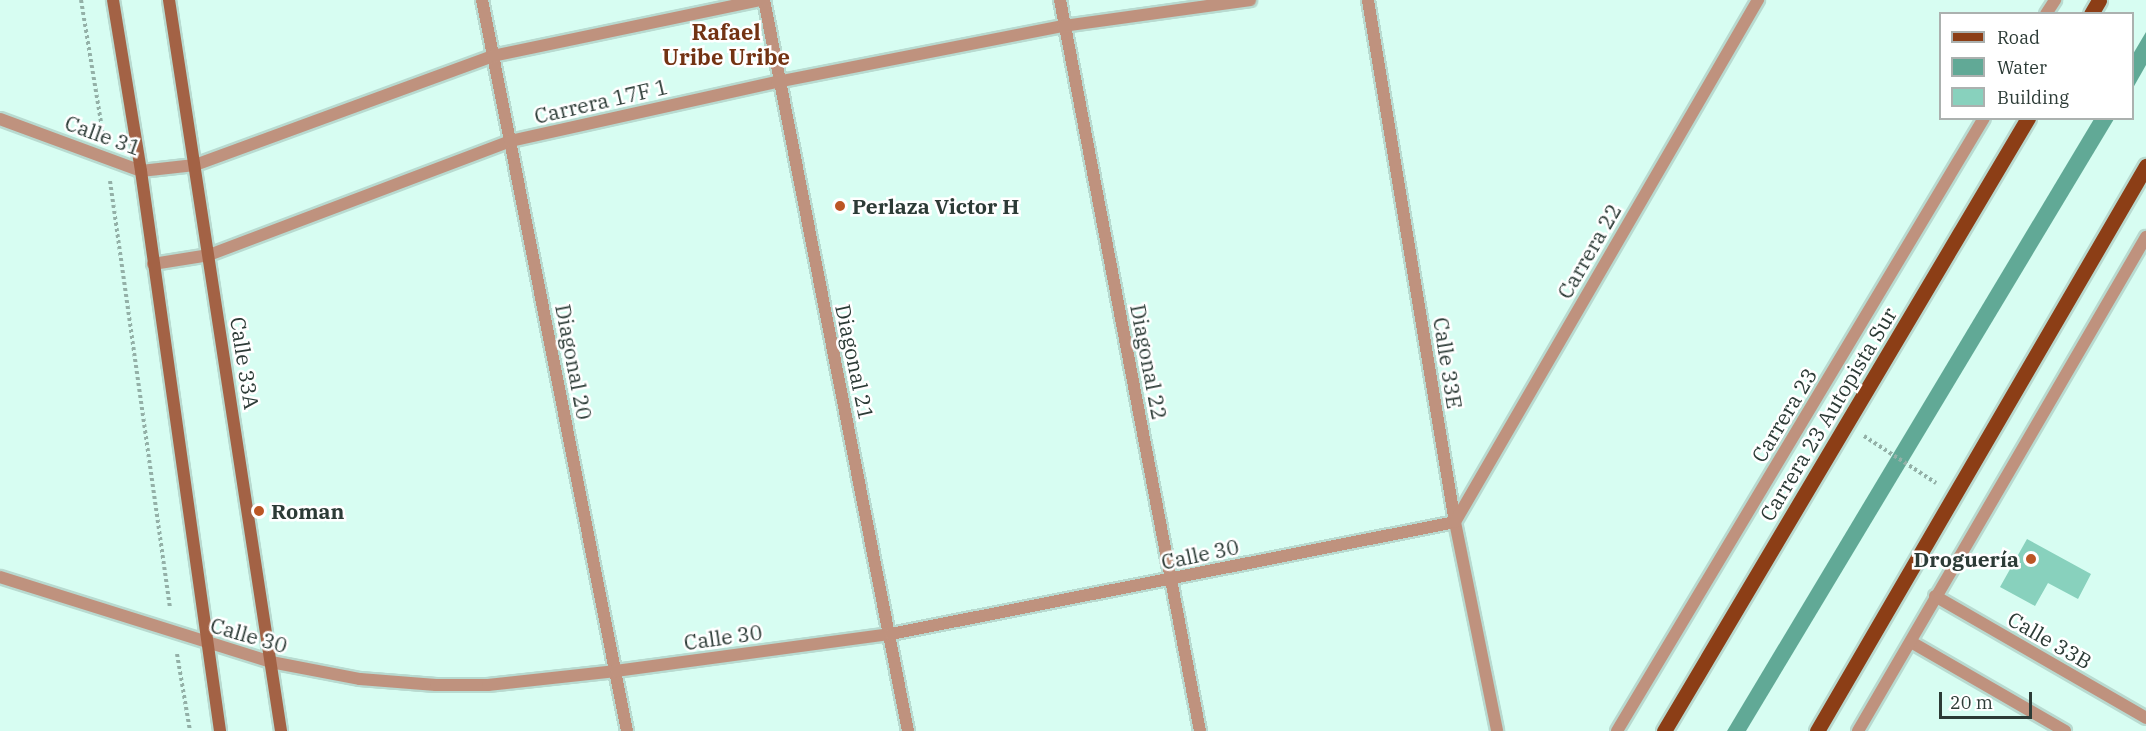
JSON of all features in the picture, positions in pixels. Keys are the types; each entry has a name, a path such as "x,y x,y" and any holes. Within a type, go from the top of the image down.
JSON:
{"main road":[{"path":"113,0 141,171 220,731"},
{"name":"Calle 33A","path":"169,0 281,731"},
{"name":"Carrera 23 Autopista Sur","path":"1664,731 2027,120"},
{"path":"1817,731 2146,166"}],"street":[{"name":"Diagonal 20","path":"482,0 627,731"},
{"path":"195,165 493,56 763,0"},
{"name":"Diagonal 21","path":"763,0 777,82 891,634 908,731"},
{"name":"Diagonal 22","path":"1060,0 1063,26 1200,731"},
{"name":"Carrera 17F 1","path":"153,264 209,255 510,141 777,82 1063,26 1250,0"},
{"name":"Calle 33E","path":"1368,0 1455,522 1497,731"},
{"name":"Carrera 22","path":"1455,522 1758,0"},
{"name":"Calle 31","path":"0,119 141,171 195,165"},
{"name":"Carrera 23","path":"1617,731 1983,120"},
{"path":"1858,731 2146,237"},
{"name":"Calle 30","path":"0,577 271,662 360,679 436,685 488,685 616,671 891,634 1455,522"},
{"name":"Calle 33B","path":"1935,596 2146,718"},
{"path":"1911,642 2065,731"}],"path":[{"path":"81,0 107,157 174,633 190,731"},
{"path":"1877,445 1921,473"}],"water":[{"path":"2146,32 2146,65 2134,86 2134,52"},
{"path":"2093,120 2113,120 1746,731 1727,731"}],"building":[{"path":"2027,539 2091,574 2078,599 2048,583 2035,606 2000,587"}],"place":[{"name":"Perlaza Victor H","path":"840,206"},
{"name":"Roman","path":"259,511"},
{"name":"Droguería","path":"2031,559"}],"district":[{"name":"Rafael Uribe Uribe","path":"726,44"}]}
